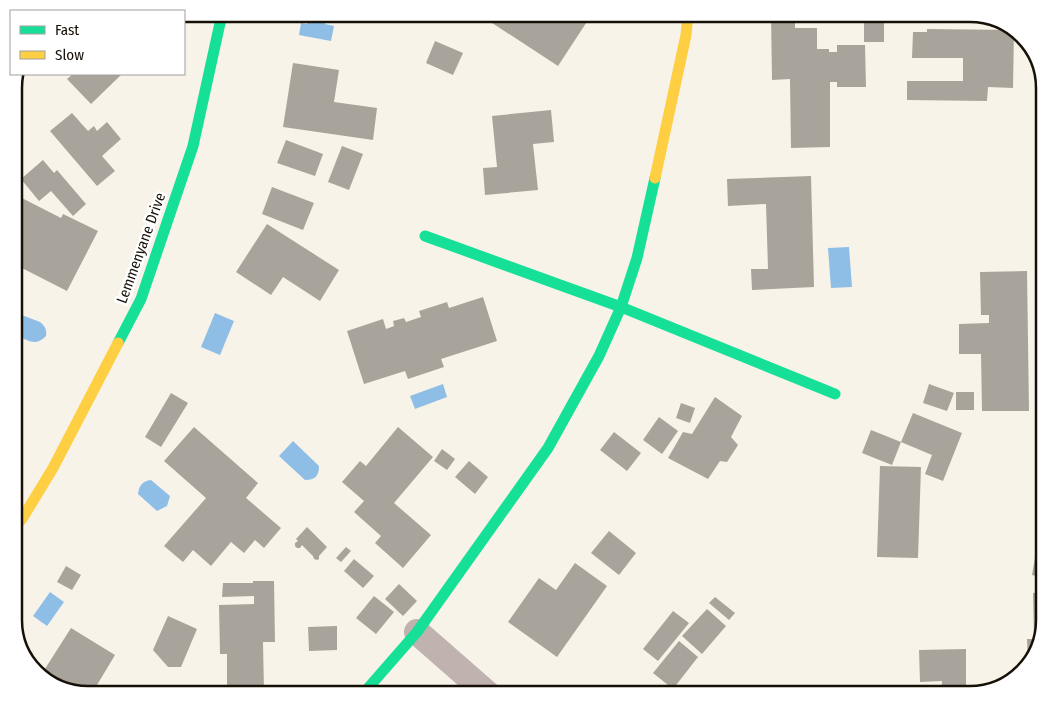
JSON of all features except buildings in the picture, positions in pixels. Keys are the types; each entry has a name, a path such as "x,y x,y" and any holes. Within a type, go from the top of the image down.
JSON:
{"street":[{"name":"Lemmenyane Drive","path":"23,517 53,468 141,299 193,146 220,22"},
{"path":"370,686 417,632 548,448 599,356 621,306 637,258 684,44 687,22"},
{"path":"425,236 621,306 835,394"},
{"path":"417,632 479,686"}],"water":[{"path":"307,22 325,22 325,24 334,26 331,41 299,35 301,23 307,24"},
{"path":"849,247 852,287 831,288 828,248"},
{"path":"215,313 234,321 220,355 201,347"},
{"path":"23,315 40,322 46,332 46,336 42,340 34,342 23,338"},
{"path":"443,384 447,397 415,409 410,396"},
{"path":"293,441 319,466 317,475 314,478 305,480 279,456"},
{"path":"151,480 170,496 167,506 157,511 138,494 142,484 145,481"},
{"path":"50,592 64,602 47,626 33,616"}],"traffic: fast":[{"path":"118,343 141,299 193,146 220,22"},
{"path":"370,686 417,632 548,448 599,356 621,307 637,258 655,178"},
{"path":"425,236 621,307 835,394"}],"traffic: slow":[{"path":"655,178 687,22"},
{"path":"23,517 53,468 118,343"}]}
